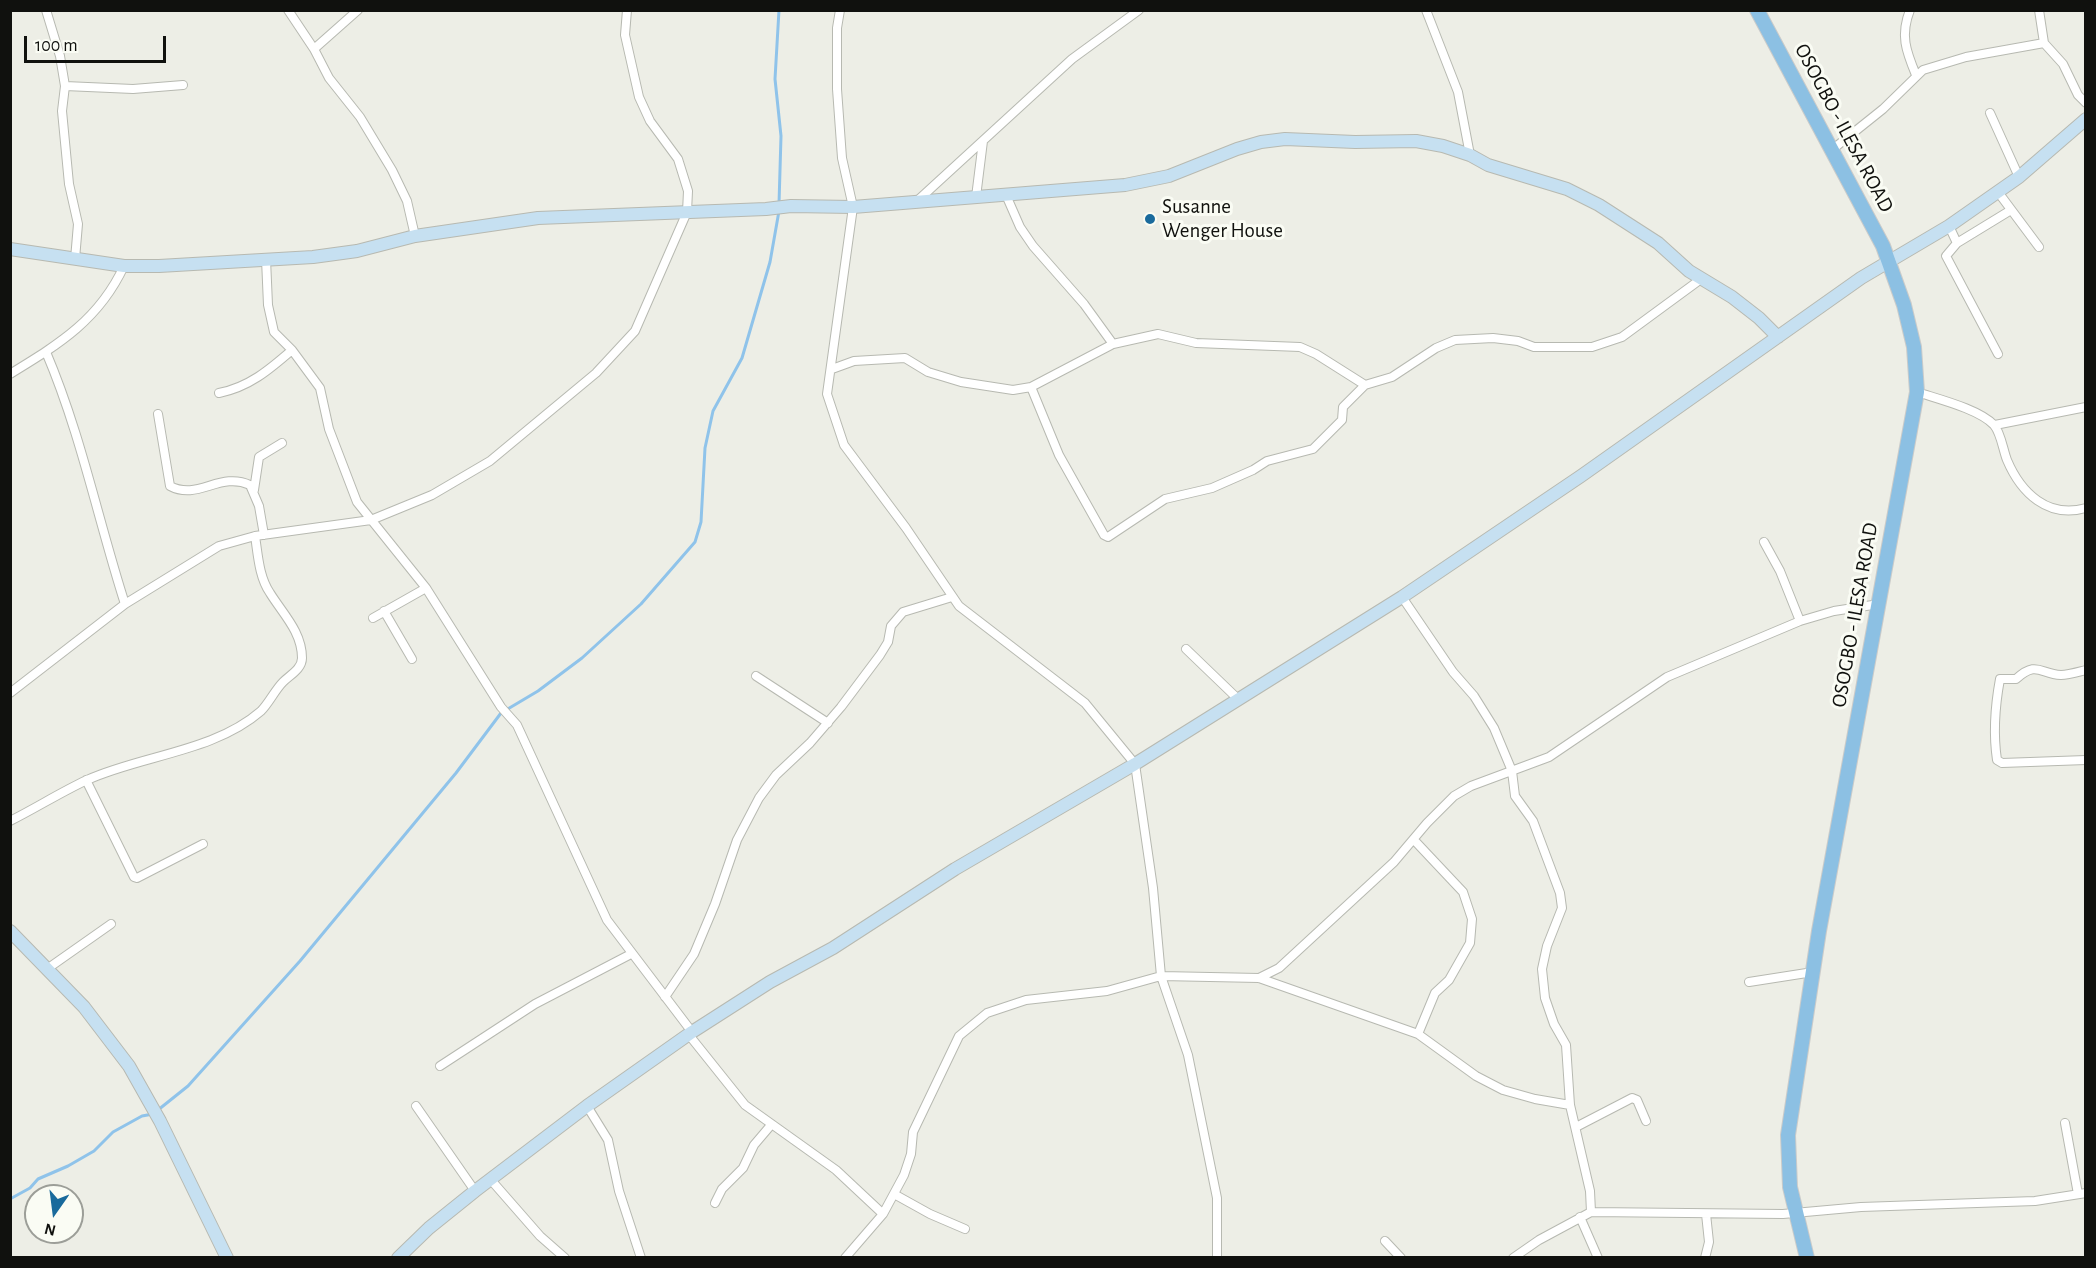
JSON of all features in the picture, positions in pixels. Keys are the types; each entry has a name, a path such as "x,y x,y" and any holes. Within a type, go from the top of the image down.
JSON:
{"main road":[{"name":"OSOGBO - ILESA ROAD","path":"1757,10 1833,148 1890,262 1914,347 1917,392 1813,972 1788,1135 1790,1187 1807,1257"},
{"path":"398,1257 429,1228 475,1191 587,1106 690,1034 770,982 833,948 946,875 1134,764 1402,597 1861,278 1949,226 1998,192 2019,177 2085,119"},
{"path":"10,249 124,266 266,259 357,251 415,236 538,218 766,209 791,206 853,207 1125,185 1169,176 1261,141 1285,138 1355,142 1416,141 1470,155 1488,165 1557,185 1588,200 1648,236 1701,279 1759,318 1778,337"},
{"path":"10,931 84,1007 107,1035 151,1103 227,1257"}],"street":[{"path":"46,10 60,56 65,86 62,111 69,184 78,224 75,259"},
{"path":"288,10 314,49 328,78 360,117 392,170 407,201 415,236"},
{"path":"314,49 358,10"},
{"path":"840,10 837,38 841,146 853,207 827,394 844,445 906,528 952,597 975,620 1085,703 1134,764 1153,888 1161,976 1188,1055 1217,1198 1217,1257"},
{"path":"916,202 1072,59 1139,10"},
{"path":"1426,10 1458,92 1470,155"},
{"path":"1910,10 1904,26 1904,42 1916,75"},
{"path":"2039,10 2044,43 2063,64 2078,96 2085,104"},
{"path":"10,693 125,604 219,546 259,536 371,520 432,495 490,461 596,373 635,331 687,212 688,191 678,159 650,122 639,97 625,35 625,12"},
{"path":"1833,148 1883,109 1916,75 1949,61 2044,43"},
{"path":"65,86 133,89 183,85"},
{"path":"1990,113 2019,177"},
{"path":"976,197 983,141"},
{"path":"1998,192 2039,247"},
{"path":"1006,195 1020,227 1033,246 1084,304 1113,344"},
{"path":"1998,354 1946,256 1948,250 2011,210"},
{"path":"1949,226 1958,243"},
{"path":"266,259 268,304 274,332 292,350 320,388 338,455 357,502 426,588 501,707 517,725 607,920 745,1105 836,1170 883,1214"},
{"path":"10,374 64,341 99,308 124,266"},
{"path":"1031,387 1059,455 1104,536 1108,537 1165,499 1212,488 1253,470 1267,461 1313,449 1341,420 1343,407 1365,385 1392,377 1436,348 1455,340 1493,338 1518,340 1534,347 1571,348 1611,341 1654,315 1701,279"},
{"path":"832,369 854,361 898,357 905,358 928,372 961,382 1013,390 1031,387 1113,344 1158,334 1196,343 1293,346 1316,354 1365,385"},
{"path":"219,393 233,390 262,376 292,350"},
{"path":"45,352 66,400 105,542 125,604"},
{"path":"1917,392 1970,411 1995,425 2085,407"},
{"path":"158,414 170,486 201,490 219,481 231,480 244,482 254,490"},
{"path":"1995,425 2008,463 2036,501 2071,513 2085,508"},
{"path":"10,821 86,780 129,763 194,745 236,728 262,710 284,681 300,666 302,650 296,632 265,583 254,490 259,457 282,443"},
{"path":"1764,542 1780,572 1800,621"},
{"path":"373,618 426,588"},
{"path":"665,997 694,954 715,904 737,840 755,805 776,775 828,723 880,655 888,642 891,626 903,612 952,597"},
{"path":"1402,597 1453,672 1474,696 1494,728 1512,771 1515,796 1533,821 1560,893 1562,908 1547,946 1542,969 1545,998 1554,1024 1566,1045 1570,1105 1591,1212"},
{"path":"1259,978 1279,968 1414,840 1427,823 1454,796 1471,786 1549,757 1667,677 1800,621 1834,611 1878,604"},
{"path":"384,611 412,659"},
{"path":"1186,649 1238,699"},
{"path":"2085,670 2061,675 2041,668 2024,672 2016,679 2000,679 1995,712 1995,746 1997,760 2002,763 2085,760"},
{"path":"756,676 828,723"},
{"path":"86,780 134,877 137,878 203,844"},
{"path":"1414,840 1462,892 1472,919 1470,943 1449,980 1435,993 1419,1034"},
{"path":"47,969 111,924"},
{"path":"440,1066 535,1004 631,954"},
{"path":"1749,982 1813,972"},
{"path":"845,1257 883,1214 894,1194 911,1154 913,1132 940,1080 949,1053 959,1036 975,1022 1003,1006 1026,1000 1107,992 1161,976 1259,978 1419,1034 1476,1076 1503,1090 1570,1105"},
{"path":"1576,1127 1632,1098 1637,1100 1646,1121"},
{"path":"416,1106 475,1191"},
{"path":"587,1106 608,1140 620,1191 640,1257"},
{"path":"1513,1257 1591,1212 1706,1214 1795,1212 2035,1201 2082,1193 2065,1123"},
{"path":"715,1203 722,1189 743,1168 754,1145 771,1125"},
{"path":"491,1180 540,1236 565,1257"},
{"path":"894,1194 930,1214 965,1229"},
{"path":"1705,1257 1709,1242 1706,1214"},
{"path":"1580,1217 1598,1257"},
{"path":"1385,1241 1401,1257"}],"waterway":[{"path":"779,10 775,79 781,136 779,204"},
{"path":"158,1110 188,1086 300,961 456,773 501,713 538,691 582,658 641,604 695,542 701,522 705,448 713,411 742,358 770,262 779,211"},
{"path":"10,1199 30,1188 38,1179 94,1151 113,1132 142,1116 153,1114"}],"place":[{"name":"Susanne Wenger House","path":"1150,219"}]}
